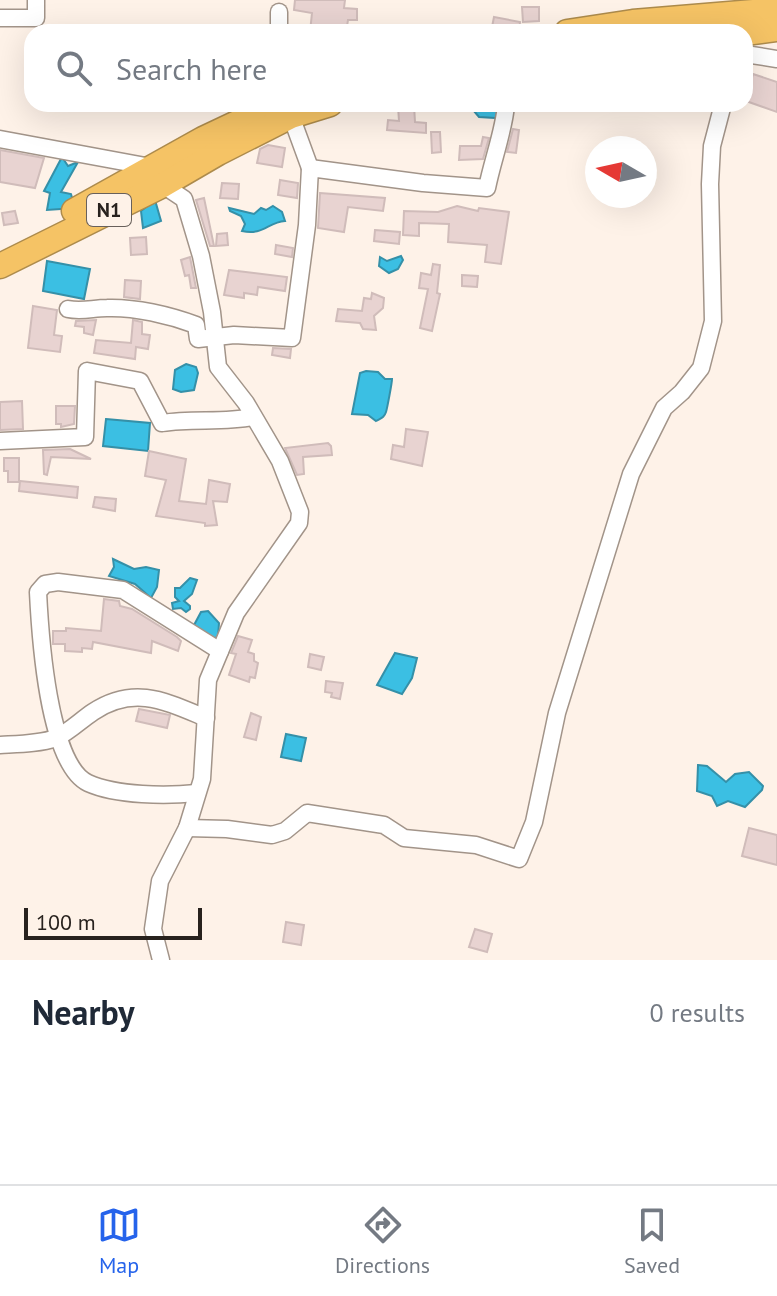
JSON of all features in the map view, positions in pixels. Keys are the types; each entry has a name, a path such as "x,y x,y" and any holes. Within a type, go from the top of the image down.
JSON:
{"highway":[{"path":"620,24 703,8 777,10"},
{"path":"753,32 777,29"},
{"name":"N1","path":"0,248 79,208 218,153 281,112"},
{"name":"N1","path":"0,266 157,176"}],"street":[{"path":"0,18 36,18 36,0"},
{"path":"279,12 279,24"},
{"path":"753,55 777,59"},
{"path":"68,309 83,312 106,308 179,318 196,325 198,339 215,336 292,338 307,225 310,168 285,112"},
{"path":"310,168 487,188 505,112"},
{"path":"187,828 272,835 285,831 307,813 384,825 404,838 476,845 519,859 534,822 557,713 631,474 664,408 701,368 713,321 710,184 712,146 721,112"},
{"path":"0,139 157,176 184,199 201,256 218,367 246,403 280,461 300,512 299,523 236,613 208,680 202,779 187,828 160,881 153,929 161,960"},
{"path":"0,441 85,437 87,371 140,381 162,423 231,421 253,417"},
{"path":"197,793 163,796 88,782 76,773 58,737 40,634 38,592 45,584 58,582 123,590 220,651"},
{"path":"0,745 35,743 58,737 97,709 126,697 157,698 206,718"}],"water":[{"path":"475,112 503,112 500,125 495,118 479,117"},
{"path":"62,157 68,166 78,162 61,192 71,194 75,208 47,210 50,193 44,191"},
{"path":"155,200 161,221 143,228 141,211"},
{"path":"273,206 282,212 285,221 249,232 242,231 245,224 241,216 229,208 254,214 261,208 266,210"},
{"path":"401,256 403,260 398,269 389,273 379,266 380,257 387,261"},
{"path":"47,261 90,269 84,299 43,291"},
{"path":"186,364 196,367 198,373 194,390 181,392 173,389 175,370"},
{"path":"378,372 385,379 392,379 386,412 376,421 368,415 352,414 360,373"},
{"path":"106,419 150,423 148,451 103,446"},
{"path":"113,559 134,569 146,567 159,570 157,587 151,598 135,584 109,576 114,567"},
{"path":"190,578 197,580 192,594 184,601 190,609 186,612 181,608 173,609 172,603 179,601 175,597 175,588 180,588"},
{"path":"208,611 219,623 218,637 213,639 193,627 201,612"},
{"path":"395,653 417,658 412,678 402,694 377,685"},
{"path":"286,734 306,738 301,761 281,757"},
{"path":"698,765 707,766 726,782 735,774 749,772 763,786 762,790 745,807 728,801 717,806 712,796 697,791"}],"building":[{"path":"295,0 345,0 344,8 357,9 357,20 348,20 347,24 311,24 312,13 294,10"},
{"path":"522,7 539,7 539,21 523,22"},
{"path":"494,17 520,22 520,24 493,24"},
{"path":"753,74 777,82 777,112 753,103"},
{"path":"398,112 414,112 415,122 426,123 426,133 387,130 388,120 399,121"},
{"path":"513,129 519,130 516,153 507,152"},
{"path":"431,132 440,132 441,152 432,153"},
{"path":"483,137 489,138 483,159 459,160 460,146 481,146"},
{"path":"268,145 285,148 282,167 257,163 260,149"},
{"path":"0,150 44,158 35,188 0,182"},
{"path":"280,180 298,183 297,198 278,195"},
{"path":"222,183 239,184 238,199 220,198"},
{"path":"320,193 385,198 383,211 348,207 344,232 318,228"},
{"path":"204,198 214,246 210,246 196,200"},
{"path":"457,206 478,211 479,208 509,212 501,264 485,262 487,245 448,242 449,224 419,223 419,236 403,235 404,211 438,212"},
{"path":"15,211 18,223 4,225 2,213"},
{"path":"375,230 400,232 399,244 374,241"},
{"path":"227,233 228,245 216,246 217,234"},
{"path":"146,237 147,254 131,255 130,238"},
{"path":"276,245 293,248 292,257 275,254"},
{"path":"190,257 196,288 191,288 189,275 185,276 181,260"},
{"path":"433,264 440,265 437,293 440,294 432,331 420,328 428,289 419,288 421,273 431,275"},
{"path":"229,270 287,277 285,291 258,287 257,295 244,293 244,298 224,295"},
{"path":"462,275 478,276 477,287 462,286"},
{"path":"125,280 141,281 140,299 124,297"},
{"path":"372,293 384,298 383,308 374,316 376,330 363,329 360,323 336,321 338,309 362,311 364,298 371,299"},
{"path":"33,306 57,310 54,335 62,336 60,352 28,348"},
{"path":"96,320 93,335 84,333 84,327 75,326 76,321"},
{"path":"133,320 142,322 142,334 150,335 148,349 136,347 135,359 94,353 96,340 131,343"},
{"path":"273,348 291,349 290,358 272,355"},
{"path":"22,401 23,429 0,430 0,402"},
{"path":"56,406 75,406 74,424 61,427 61,424 56,424"},
{"path":"406,429 428,432 422,466 391,459 393,445 404,447"},
{"path":"328,443 332,455 303,457 304,474 297,475 285,448"},
{"path":"70,449 91,459 51,457 47,475 44,474 43,450"},
{"path":"149,451 186,459 179,501 206,504 209,480 230,484 227,502 213,501 217,525 205,526 205,523 156,516 166,480 145,476"},
{"path":"4,458 19,458 19,482 8,482"},
{"path":"20,481 78,487 77,498 19,491"},
{"path":"95,497 116,499 115,511 93,507"},
{"path":"104,599 119,601 120,606 132,609 177,637 181,641 178,651 152,641 151,653 93,642 92,649 65,651 65,644 53,644 53,631 66,631 66,628 101,631"},
{"path":"238,636 252,640 248,652 254,654 254,661 258,663 255,678 250,677 249,682 229,675 236,654 231,653"},
{"path":"310,654 324,657 321,670 308,667"},
{"path":"326,681 343,683 340,699 325,692"},
{"path":"139,709 170,715 167,728 136,721"},
{"path":"251,713 261,717 256,740 244,737"},
{"path":"749,828 777,835 777,865 742,856"},
{"path":"286,922 304,925 301,945 283,942"},
{"path":"475,929 492,934 487,952 469,947"}]}
